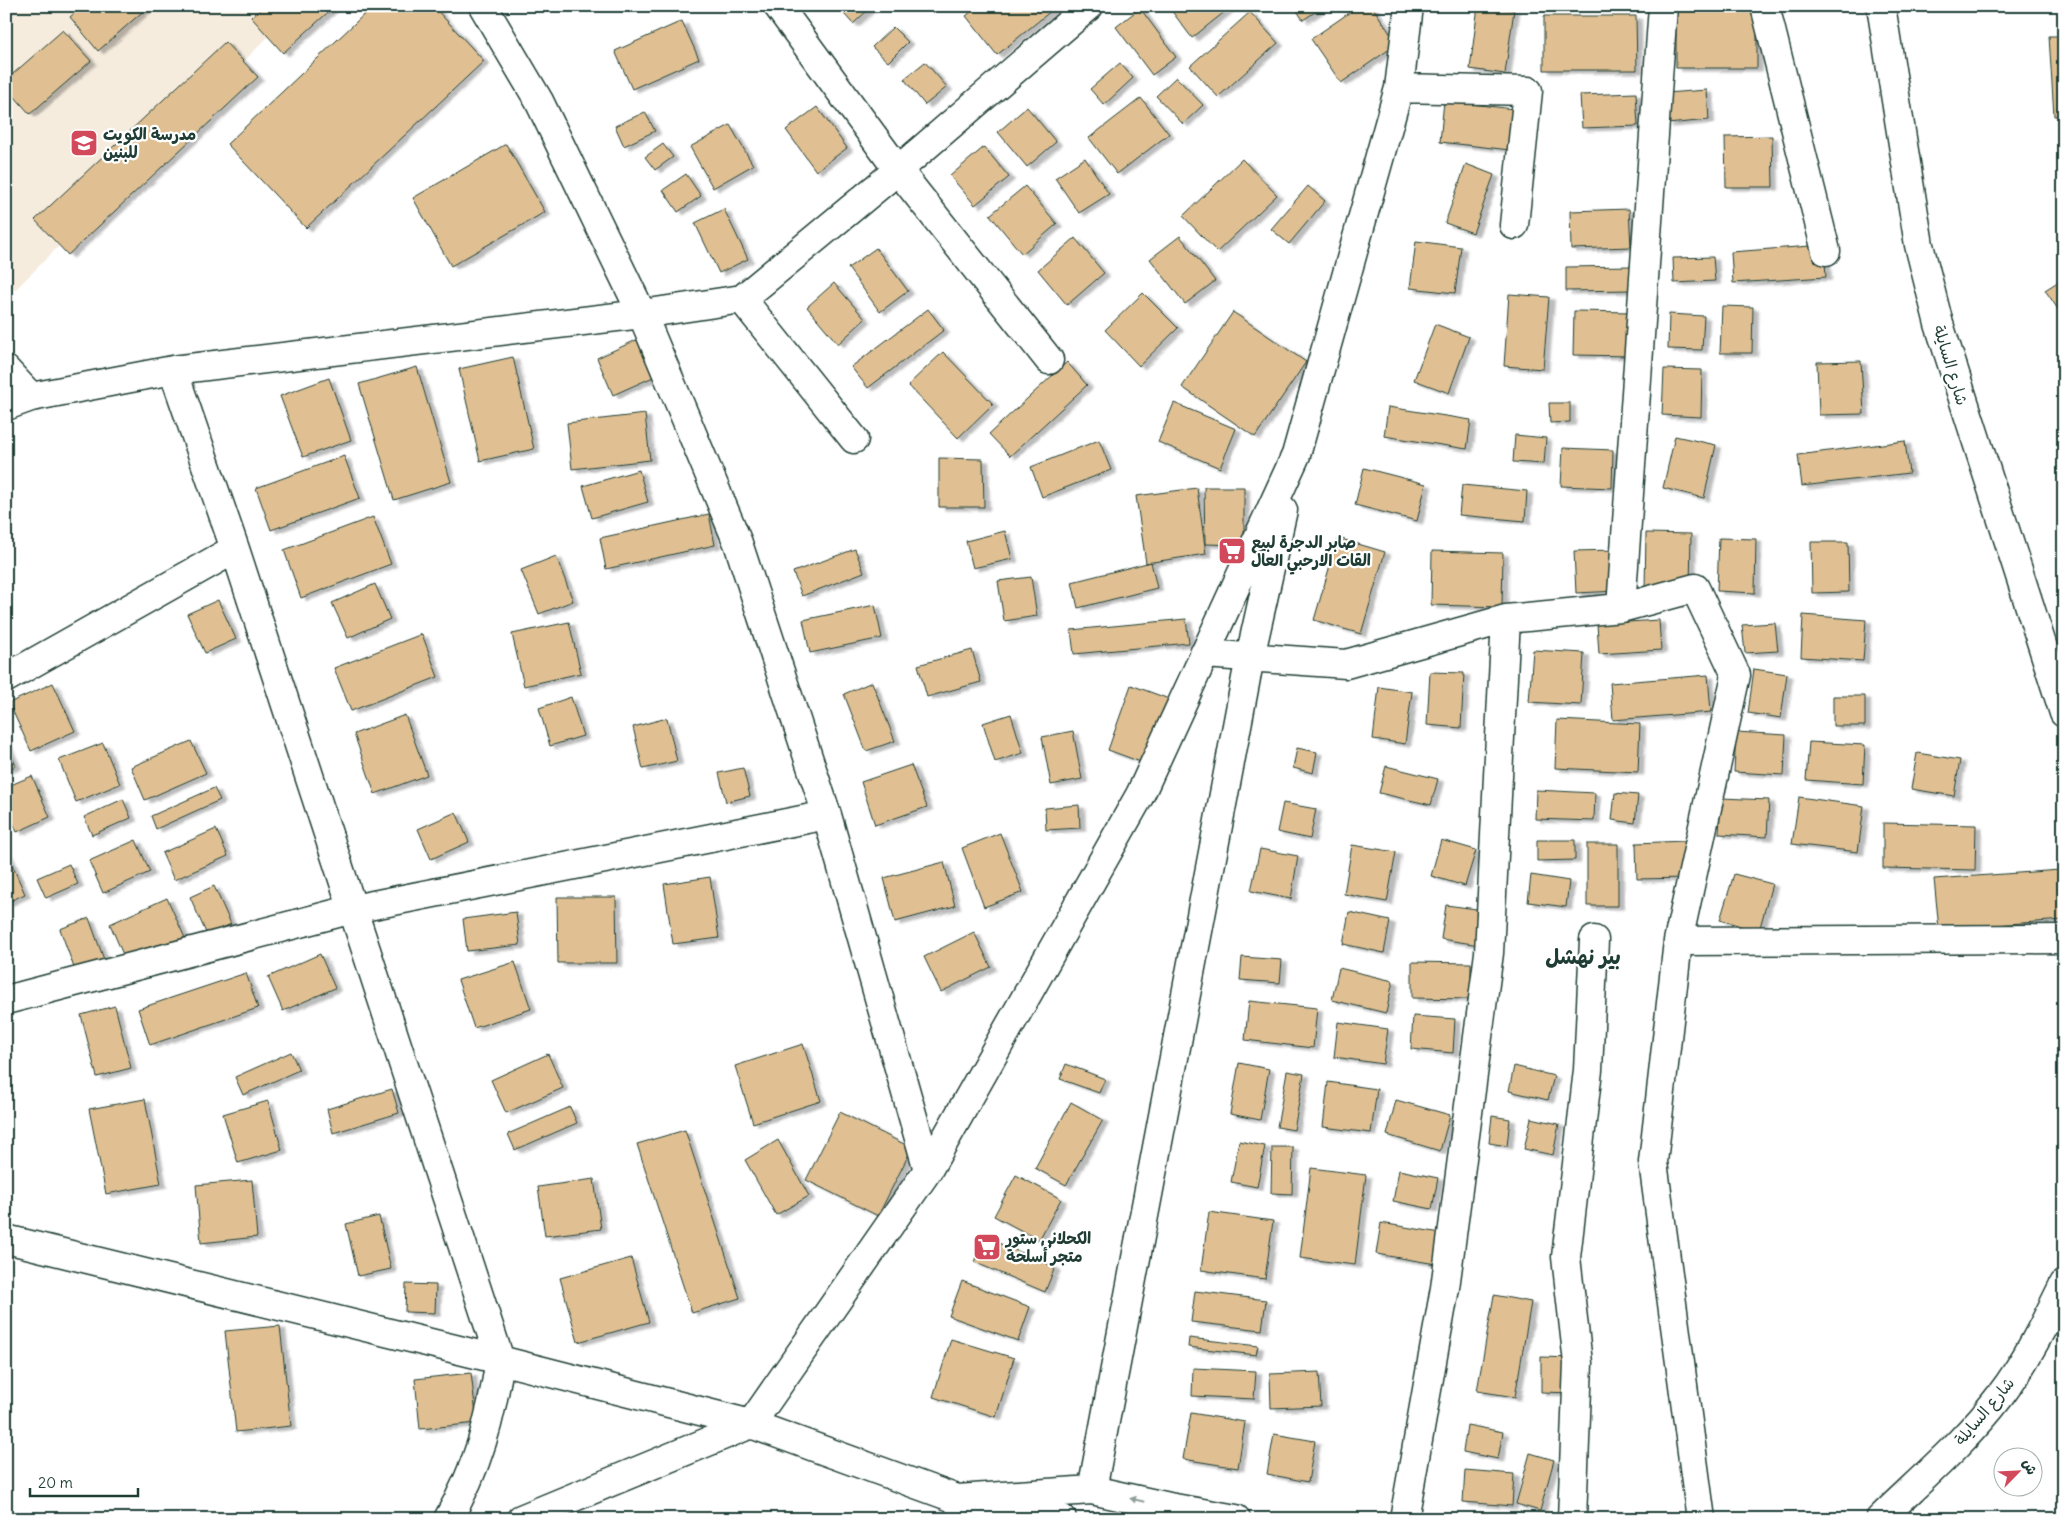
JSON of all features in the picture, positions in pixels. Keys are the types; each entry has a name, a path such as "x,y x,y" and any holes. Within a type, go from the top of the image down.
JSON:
{"street":[{"path":"483,6 539,101 642,314 738,543 827,815 928,1170"},
{"path":"778,6 898,170 1049,360"},
{"path":"1092,1490 1250,657 1296,455 1399,88 1409,6"},
{"path":"1621,608 1663,6"},
{"path":"1765,6 1826,251"},
{"name":"شارع السايلة","path":"1882,6 1919,245 1938,324 2064,713"},
{"path":"6,370 18,402 173,370 642,314 742,299 898,170 1080,9"},
{"path":"1399,88 1528,91 1514,225"},
{"path":"742,299 854,439"},
{"path":"173,370 235,549 500,1360 494,1396 480,1452 448,1519"},
{"path":"522,1519 751,1424 928,1170 1140,795 1296,455"},
{"path":"6,678 235,549"},
{"path":"1204,654 1346,664 1506,619 1621,608 1695,588 1736,675 1678,941 1653,1162 1701,1519"},
{"path":"1404,1519 1444,1288 1489,953 1506,619"},
{"path":"6,1000 353,909 827,815"},
{"path":"1678,941 2064,939"},
{"path":"1572,1519 1578,1363 1566,1257 1588,1070 1594,940"},
{"path":"6,1239 500,1360 751,1424 961,1509 1004,1519"},
{"name":"شارع السايلة","path":"1880,1519 1968,1434 2000,1396 2025,1360 2064,1284"},
{"path":"961,1509 1092,1490 1169,1508 1236,1519"},
{"path":"961,1509 1062,1519"}],"shaded area":[{"name":"مدرسة الكويت للبنين","path":"6,6 299,6 15,290 6,280"}],"building":[{"path":"82,6 149,6 98,51 70,17"},
{"path":"264,6 335,6 283,53 251,17"},
{"path":"373,6 433,6 484,61 306,228 227,144"},
{"path":"837,6 872,6 853,24"},
{"path":"978,6 1057,6 997,55 966,16"},
{"path":"1168,6 1232,6 1192,38"},
{"path":"1294,6 1324,6 1303,20"},
{"path":"1359,6 1372,6 1397,44 1341,83 1311,39"},
{"path":"1478,6 1514,10 1505,74 1470,69"},
{"path":"1676,6 1757,6 1757,68 1676,68"},
{"path":"1140,8 1176,57 1152,75 1116,27"},
{"path":"1250,12 1278,43 1218,97 1190,66"},
{"path":"1544,16 1636,16 1637,70 1544,70"},
{"path":"682,21 699,59 632,89 615,51"},
{"path":"893,27 908,42 888,62 872,47"},
{"path":"63,30 91,61 30,114 6,87 6,80"},
{"path":"2049,36 2064,36 2064,115 2054,116"},
{"path":"225,42 258,77 68,255 35,220"},
{"path":"925,62 947,87 925,105 904,79"},
{"path":"1120,63 1133,78 1104,105 1090,89"},
{"path":"1176,77 1203,105 1183,124 1156,96"},
{"path":"1707,90 1709,120 1667,124 1665,93"},
{"path":"1636,93 1638,126 1582,128 1580,95"},
{"path":"1141,98 1169,134 1117,174 1089,138"},
{"path":"1444,101 1514,109 1510,150 1440,142"},
{"path":"817,107 847,148 816,171 786,130"},
{"path":"1027,107 1056,142 1027,167 998,132"},
{"path":"645,112 655,131 624,146 615,126"},
{"path":"730,125 753,165 713,188 690,147"},
{"path":"1772,136 1773,187 1726,187 1725,137"},
{"path":"506,144 545,212 451,266 413,198"},
{"path":"663,144 673,157 655,170 645,157"},
{"path":"984,147 1009,177 975,205 950,176"},
{"path":"1085,158 1109,194 1079,213 1055,178"},
{"path":"1242,159 1277,195 1217,252 1183,216"},
{"path":"1466,164 1494,175 1473,233 1445,223"},
{"path":"686,174 701,196 678,212 663,190"},
{"path":"1025,186 1057,224 1022,254 990,215"},
{"path":"1308,186 1325,201 1289,244 1271,229"},
{"path":"724,209 748,259 719,273 695,223"},
{"path":"1629,209 1631,247 1571,249 1570,211"},
{"path":"1180,236 1215,281 1185,304 1150,259"},
{"path":"1075,238 1104,273 1067,305 1038,270"},
{"path":"1416,241 1461,247 1455,293 1410,288"},
{"path":"1824,245 1826,277 1733,283 1731,252"},
{"path":"876,248 908,291 880,312 848,268"},
{"path":"1713,257 1715,281 1674,283 1673,258"},
{"path":"1633,266 1633,290 1566,291 1566,267"},
{"path":"2064,278 2064,318 2045,290"},
{"path":"834,283 865,319 838,344 807,307"},
{"path":"1143,293 1178,328 1139,366 1105,330"},
{"path":"1509,294 1549,297 1543,369 1504,366"},
{"path":"1722,306 1753,307 1752,353 1720,353"},
{"path":"928,309 944,330 868,388 851,367"},
{"path":"1574,311 1632,312 1632,356 1573,355"},
{"path":"1233,312 1306,362 1255,437 1182,387"},
{"path":"1669,314 1704,316 1702,350 1668,349"},
{"path":"1435,324 1469,337 1449,393 1414,380"},
{"path":"643,337 660,374 613,395 597,358"},
{"path":"943,352 993,404 958,438 908,385"},
{"path":"513,357 534,449 480,461 459,369"},
{"path":"1861,361 1864,414 1819,415 1817,362"},
{"path":"1067,362 1087,385 1010,456 989,434"},
{"path":"417,367 451,482 394,500 359,384"},
{"path":"1664,369 1702,370 1701,417 1662,415"},
{"path":"329,378 351,440 303,457 280,396"},
{"path":"1174,403 1236,429 1220,468 1158,442"},
{"path":"1549,403 1570,403 1570,422 1550,423"},
{"path":"1388,407 1471,420 1467,449 1384,436"},
{"path":"645,414 650,460 572,469 567,423"},
{"path":"1515,435 1546,438 1544,464 1513,462"},
{"path":"1675,436 1716,445 1704,498 1663,488"},
{"path":"1099,440 1111,470 1042,497 1031,467"},
{"path":"1905,441 1909,473 1802,486 1798,455"},
{"path":"1563,448 1613,450 1612,488 1561,486"},
{"path":"344,456 360,498 271,530 256,488"},
{"path":"939,458 983,459 984,507 939,507"},
{"path":"1364,468 1426,484 1417,521 1355,505"},
{"path":"639,470 648,502 592,518 583,486"},
{"path":"1462,485 1527,491 1525,521 1459,515"},
{"path":"1204,487 1244,487 1244,545 1205,544"},
{"path":"1197,488 1206,554 1146,563 1136,496"},
{"path":"709,514 715,545 606,569 600,538"},
{"path":"373,517 391,564 301,598 284,550"},
{"path":"1005,531 1012,559 973,568 966,541"},
{"path":"1646,533 1691,534 1690,589 1645,588"},
{"path":"1338,538 1385,552 1361,634 1314,620"},
{"path":"1719,538 1756,539 1755,593 1717,591"},
{"path":"1811,542 1848,542 1849,592 1812,593"},
{"path":"855,549 864,572 802,596 793,572"},
{"path":"1616,550 1618,591 1576,593 1574,551"},
{"path":"1432,551 1503,553 1502,607 1431,605"},
{"path":"556,556 573,601 539,614 521,570"},
{"path":"1151,562 1157,588 1078,608 1072,582"},
{"path":"1031,577 1037,616 1004,621 998,581"},
{"path":"375,584 390,619 348,638 332,603"},
{"path":"218,600 236,639 205,653 187,614"},
{"path":"875,605 882,638 810,653 803,620"},
{"path":"1803,615 1866,620 1863,661 1801,657"},
{"path":"1186,619 1189,643 1074,654 1071,630"},
{"path":"1659,620 1661,650 1599,654 1597,624"},
{"path":"569,622 581,673 524,686 512,634"},
{"path":"1775,623 1778,651 1745,653 1742,625"},
{"path":"422,634 438,677 351,711 334,668"},
{"path":"972,650 981,682 927,697 918,665"},
{"path":"1533,650 1584,653 1581,705 1529,702"},
{"path":"1754,669 1787,674 1781,718 1748,713"},
{"path":"1430,672 1464,673 1461,728 1427,725"},
{"path":"1708,675 1711,712 1613,720 1610,683"},
{"path":"872,682 895,741 866,751 844,694"},
{"path":"53,683 75,731 31,751 9,703"},
{"path":"1131,685 1169,699 1146,764 1108,750"},
{"path":"1379,687 1412,692 1405,744 1373,739"},
{"path":"1833,696 1865,696 1865,726 1833,726"},
{"path":"571,697 583,736 550,746 539,708"},
{"path":"1011,714 1023,753 995,762 983,723"},
{"path":"405,715 427,775 375,794 354,734"},
{"path":"667,718 677,761 643,769 633,727"},
{"path":"1557,720 1640,724 1638,772 1555,768"},
{"path":"1073,731 1082,779 1051,785 1042,737"},
{"path":"1736,732 1786,735 1784,775 1734,772"},
{"path":"191,741 206,773 145,800 131,767"},
{"path":"1809,742 1865,745 1863,784 1806,780"},
{"path":"103,743 120,784 76,802 59,760"},
{"path":"6,744 16,766 6,770"},
{"path":"1297,748 1317,752 1313,773 1293,768"},
{"path":"1917,753 1960,760 1954,796 1911,789"},
{"path":"911,765 927,807 875,825 861,782"},
{"path":"1386,766 1438,779 1431,805 1379,793"},
{"path":"743,768 750,796 726,802 719,773"},
{"path":"32,776 50,817 17,832 6,808 6,787"},
{"path":"214,788 220,800 156,829 151,816"},
{"path":"1536,790 1595,793 1594,821 1535,819"},
{"path":"1615,793 1638,795 1635,823 1612,820"},
{"path":"1799,797 1864,806 1858,852 1792,844"},
{"path":"1721,798 1769,800 1767,837 1719,834"},
{"path":"123,799 131,818 92,835 84,817"},
{"path":"1283,803 1316,809 1310,839 1277,832"},
{"path":"1079,805 1080,828 1046,830 1045,808"},
{"path":"456,812 469,842 431,859 418,829"},
{"path":"1883,823 1976,825 1975,870 1883,868"},
{"path":"216,829 228,856 174,880 162,853"},
{"path":"1000,833 1023,892 984,907 962,848"},
{"path":"136,840 150,872 103,893 89,861"},
{"path":"1441,840 1476,850 1465,886 1431,876"},
{"path":"1537,840 1575,840 1575,860 1537,861"},
{"path":"1686,841 1687,878 1637,879 1636,843"},
{"path":"1587,844 1618,844 1618,906 1587,906"},
{"path":"1352,845 1396,852 1387,902 1344,894"},
{"path":"1260,849 1298,856 1291,899 1251,891"},
{"path":"6,851 25,894 6,903"},
{"path":"944,862 955,906 895,922 884,878"},
{"path":"69,864 78,884 46,898 37,878"},
{"path":"2060,870 2064,920 1939,929 1934,879"},
{"path":"1734,874 1772,884 1759,931 1720,920"},
{"path":"1531,875 1569,881 1566,907 1528,902"},
{"path":"710,877 719,938 673,944 664,884"},
{"path":"214,886 231,924 207,935 190,897"},
{"path":"557,897 616,897 617,963 558,963"},
{"path":"167,898 185,938 127,964 110,924"},
{"path":"1446,905 1484,910 1479,945 1441,939"},
{"path":"516,912 520,945 467,951 463,919"},
{"path":"1349,912 1390,921 1384,953 1343,944"},
{"path":"89,918 106,965 77,976 60,929"},
{"path":"974,932 991,967 941,992 924,957"},
{"path":"320,954 335,988 283,1011 268,977"},
{"path":"1242,957 1282,960 1280,983 1240,980"},
{"path":"515,962 531,1009 474,1028 458,980"},
{"path":"1412,962 1471,963 1471,999 1412,998"},
{"path":"1339,968 1393,981 1386,1013 1332,1000"},
{"path":"246,973 258,1008 150,1045 138,1009"},
{"path":"1249,1001 1317,1008 1313,1048 1245,1040"},
{"path":"115,1006 131,1068 97,1077 81,1015"},
{"path":"1413,1016 1455,1019 1453,1053 1411,1049"},
{"path":"1338,1022 1388,1029 1383,1064 1334,1057"},
{"path":"803,1044 821,1101 753,1123 735,1066"},
{"path":"291,1052 299,1070 243,1095 235,1077"},
{"path":"548,1054 563,1088 506,1113 491,1080"},
{"path":"1239,1063 1269,1069 1260,1120 1230,1114"},
{"path":"1066,1064 1105,1079 1099,1093 1060,1079"},
{"path":"1514,1066 1554,1076 1548,1100 1509,1091"},
{"path":"1287,1071 1304,1074 1294,1130 1277,1127"},
{"path":"1328,1082 1377,1089 1371,1133 1323,1127"},
{"path":"392,1089 399,1113 333,1133 327,1109"},
{"path":"145,1099 161,1184 106,1194 89,1109"},
{"path":"1396,1100 1450,1115 1440,1151 1387,1135"},
{"path":"268,1101 282,1150 238,1163 223,1114"},
{"path":"1071,1102 1103,1120 1066,1185 1035,1168"},
{"path":"570,1107 577,1123 515,1150 508,1134"},
{"path":"840,1112 912,1148 878,1216 806,1180"},
{"path":"1492,1116 1510,1119 1507,1146 1489,1143"},
{"path":"1531,1118 1559,1124 1553,1155 1524,1149"},
{"path":"685,1130 740,1298 692,1313 637,1144"},
{"path":"778,1140 809,1196 776,1215 745,1160"},
{"path":"1239,1141 1265,1146 1257,1187 1231,1182"},
{"path":"1272,1147 1293,1147 1292,1194 1271,1193"},
{"path":"1311,1168 1366,1175 1355,1265 1300,1258"},
{"path":"1399,1170 1438,1178 1432,1209 1393,1201"},
{"path":"1016,1175 1061,1199 1039,1240 994,1216"},
{"path":"594,1179 601,1229 545,1236 538,1187"},
{"path":"252,1180 257,1237 201,1243 196,1185"},
{"path":"1209,1212 1273,1221 1265,1279 1201,1270"},
{"path":"379,1216 391,1269 358,1276 346,1224"},
{"path":"1381,1223 1441,1233 1436,1264 1376,1254"},
{"path":"984,1237 1055,1267 1045,1292 974,1262"},
{"path":"631,1258 649,1322 578,1342 560,1278"},
{"path":"962,1281 1030,1307 1018,1341 949,1316"},
{"path":"406,1284 436,1285 435,1313 405,1312"},
{"path":"1195,1291 1266,1300 1262,1330 1191,1322"},
{"path":"1494,1295 1531,1302 1515,1397 1477,1391"},
{"path":"280,1326 291,1426 236,1432 225,1331"},
{"path":"1189,1338 1258,1346 1256,1355 1188,1347"},
{"path":"951,1339 1014,1358 996,1417 933,1397"},
{"path":"1541,1357 1574,1358 1573,1393 1541,1392"},
{"path":"1193,1368 1256,1371 1254,1399 1192,1396"},
{"path":"1319,1372 1321,1406 1271,1408 1270,1374"},
{"path":"471,1373 477,1423 420,1429 415,1379"},
{"path":"1191,1413 1245,1422 1238,1468 1183,1459"},
{"path":"1467,1425 1503,1432 1498,1459 1463,1452"},
{"path":"1274,1434 1315,1441 1308,1482 1267,1474"},
{"path":"1530,1453 1554,1460 1540,1511 1516,1504"},
{"path":"1465,1470 1514,1474 1512,1506 1463,1502"}],"place":[{"name":"مدرسة الكويت للبنين","path":"84,143"},
{"name":"صابر الدجرة لبيع القات الارحبي العال","path":"1232,551"},
{"name":"الكحلاني ستور متجر أسلحة","path":"987,1247"}],"district":[{"name":"بير نهشل","path":"1583,957"}]}
